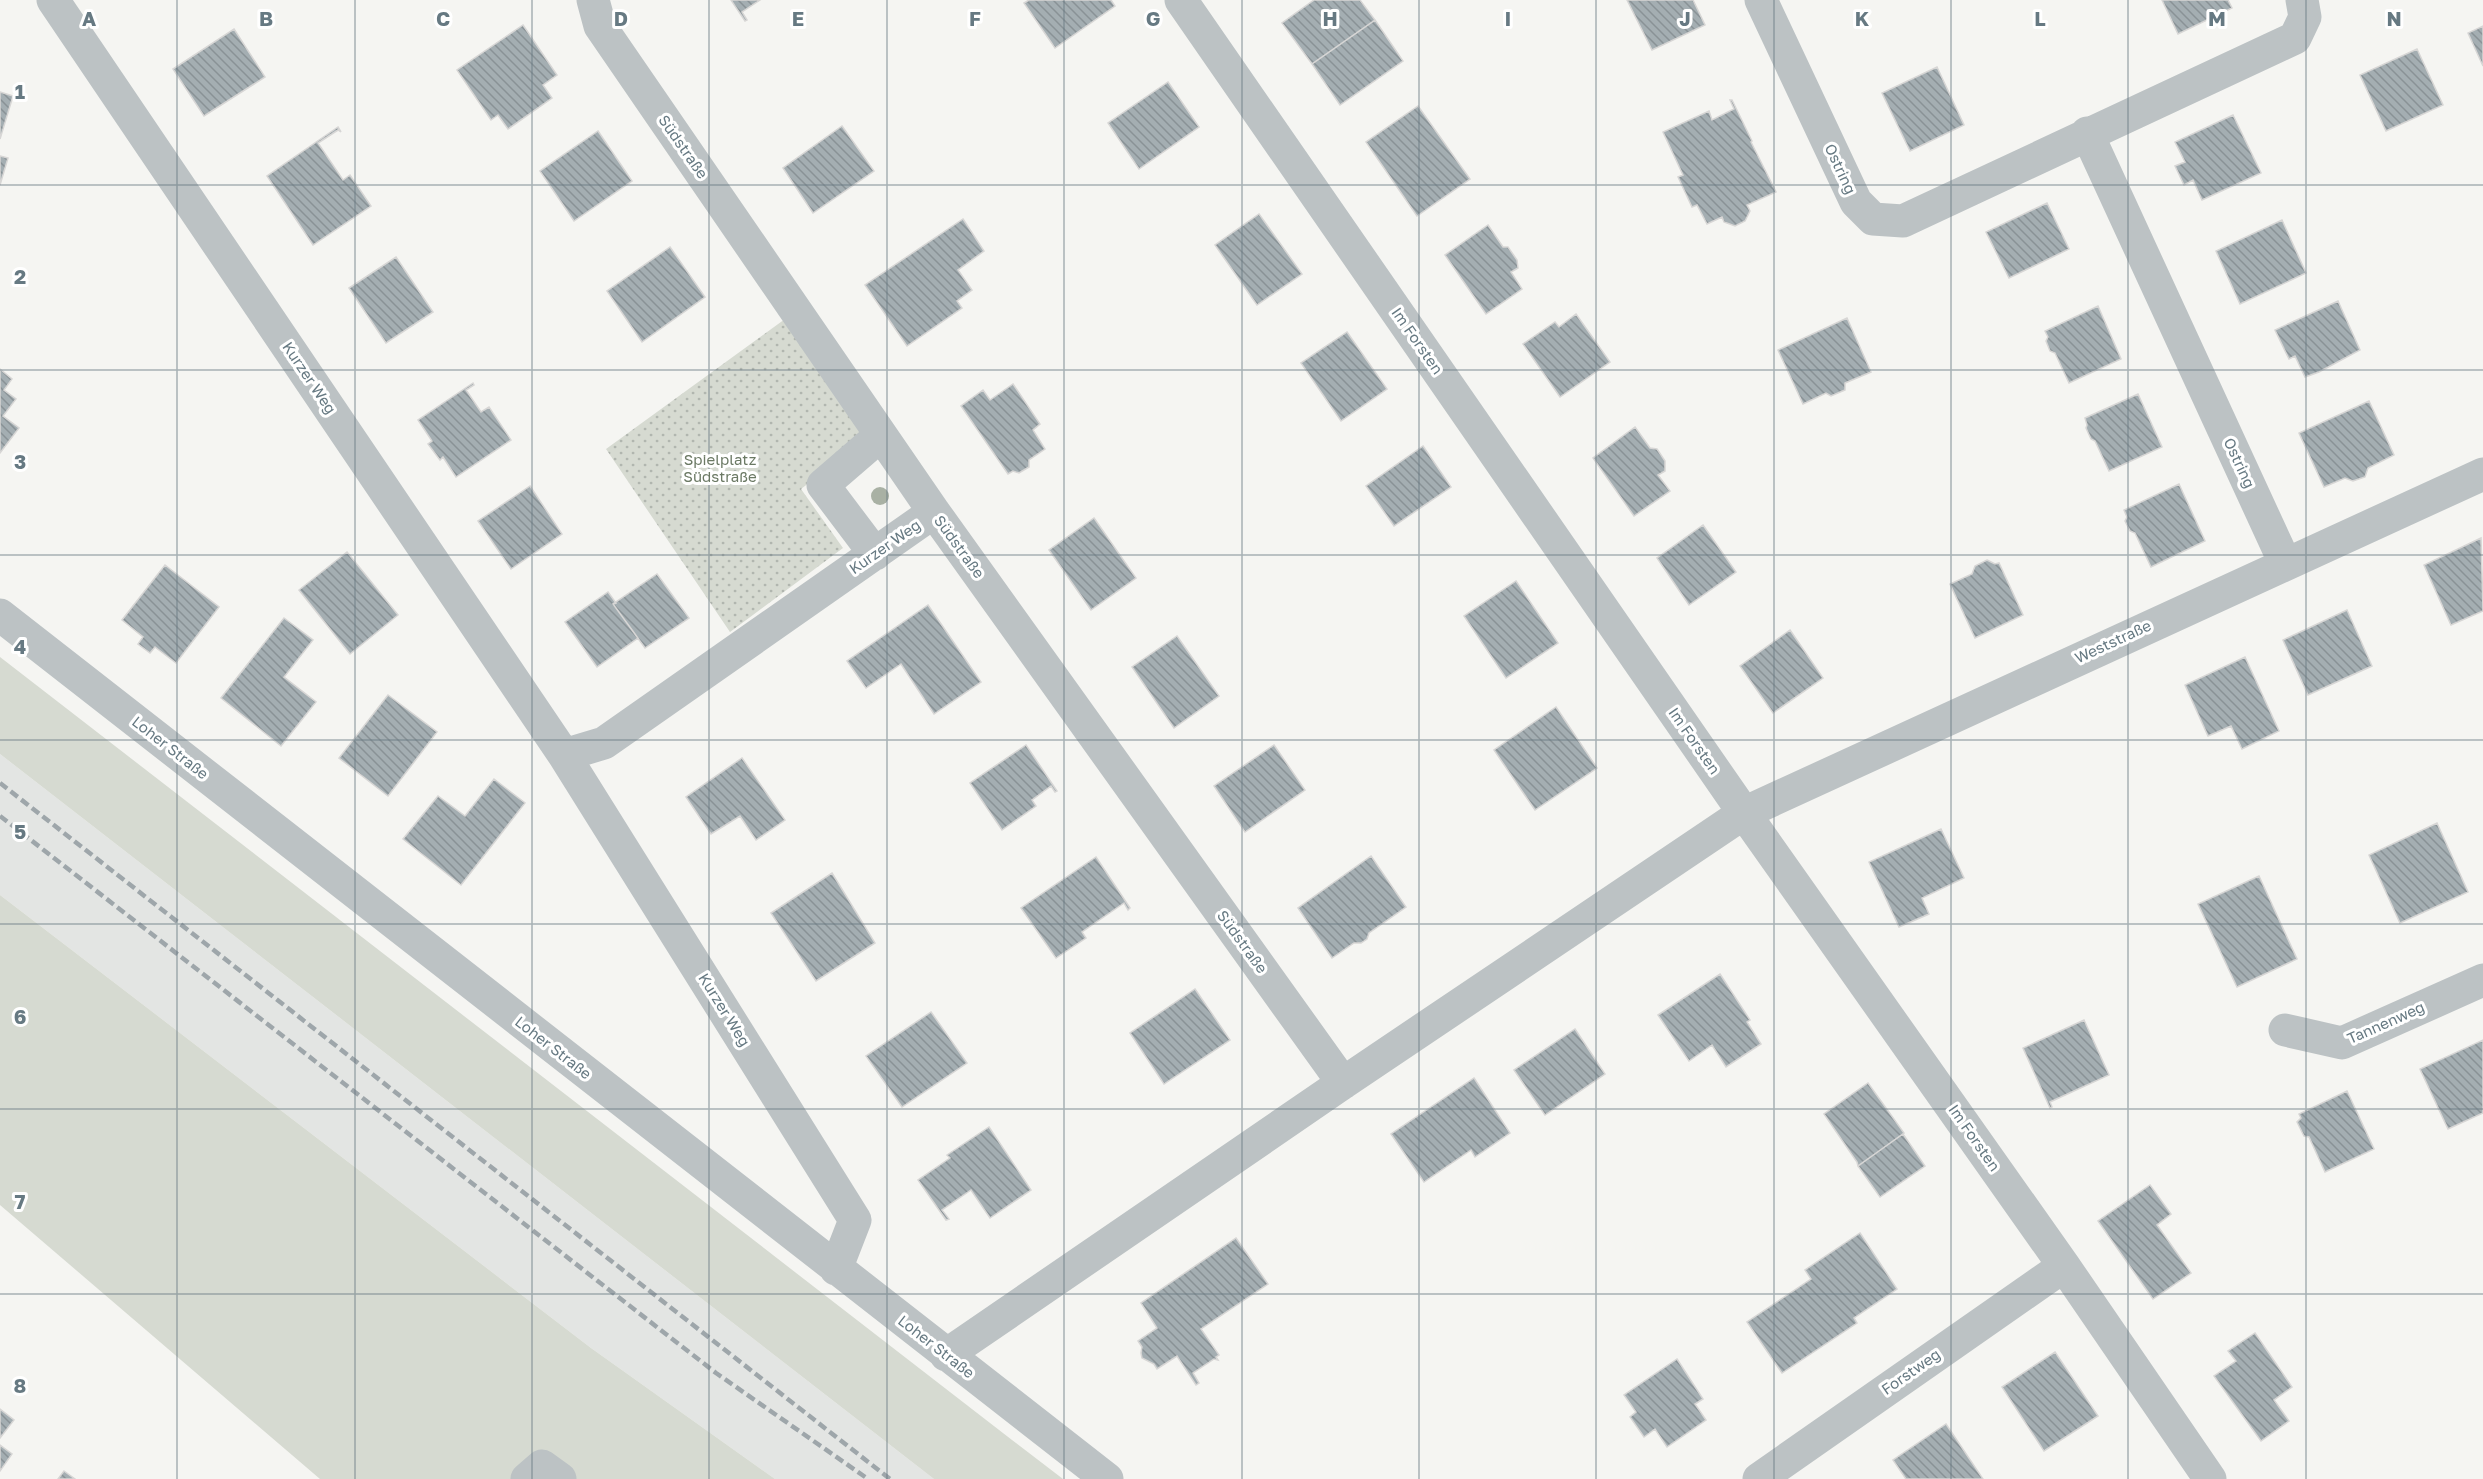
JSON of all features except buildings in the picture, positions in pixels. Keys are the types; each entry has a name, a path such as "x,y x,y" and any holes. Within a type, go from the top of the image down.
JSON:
{"street":[{"name":"Kurzer Weg","path":"53,0 564,755 855,1220 836,1269"},
{"name":"Südstraße","path":"593,0 600,26 934,512 1343,1083"},
{"name":"Im Forsten","path":"1181,0 1744,813 2064,1266 2210,1479"},
{"name":"Ostring","path":"1761,0 1856,202 1873,219 1903,221 2295,38 2305,17 2302,0"},
{"name":"Ostring","path":"2087,134 2285,563"},
{"path":"875,554 823,485 881,435"},
{"name":"Weststraße","path":"1744,813 2483,474"},
{"name":"Kurzer Weg","path":"564,755 604,743 934,512"},
{"name":"Loher Straße","path":"0,615 1107,1479"},
{"path":"946,1355 1343,1083 1744,813"},
{"name":"Tannenweg","path":"2285,1030 2342,1043 2483,980"},
{"name":"Forstweg","path":"1759,1479 2064,1266"}],"shaded area":[{"path":"0,754 934,1479 775,1479 591,1348 0,895"}],"green space":[{"name":"Spielplatz Südstraße","path":"785,319 869,437 801,489 843,548 730,632 606,449"},
{"path":"0,657 1063,1479 934,1479 0,754"},
{"path":"0,895 591,1348 775,1479 320,1479 0,1205"}],"railway":[{"path":"0,783 890,1479"},
{"path":"0,816 716,1373 868,1479"}]}
